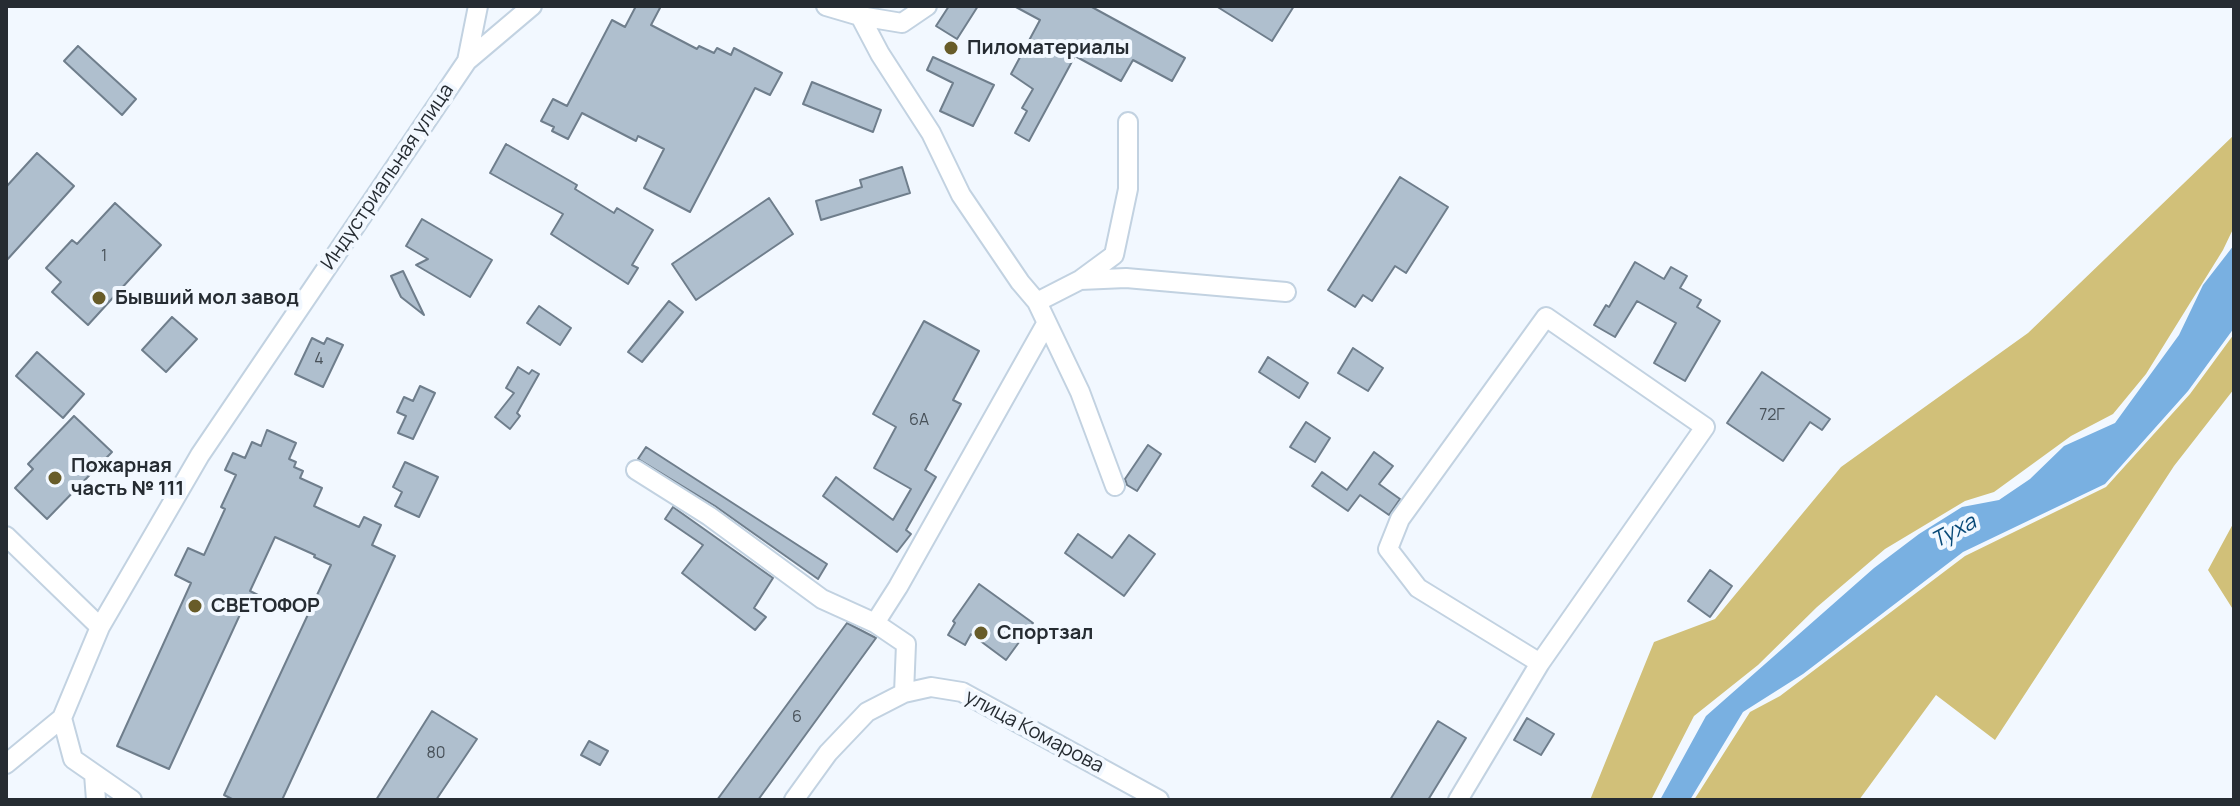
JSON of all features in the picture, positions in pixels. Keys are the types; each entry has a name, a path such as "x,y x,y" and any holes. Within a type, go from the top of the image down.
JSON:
{"street":[{"path":"467,61 478,6"},
{"name":"Индустриальная улица","path":"6,764 62,718 100,627 200,455 467,61 532,6"},
{"path":"826,6 902,23 927,6"},
{"path":"860,16 880,54 931,133 961,195 1037,302 1080,392 1115,486"},
{"path":"1037,302 1080,280 1114,255 1128,189 1128,122"},
{"path":"1080,280 1126,278 1286,292"},
{"path":"1458,800 1540,663 1705,427 1546,317 1400,519 1388,549 1418,588 1540,663"},
{"path":"875,623 1046,324"},
{"path":"636,470 709,516 822,599 875,623 906,644 904,693 867,712 828,753 794,800"},
{"path":"6,536 100,627"},
{"name":"улица Комарова","path":"904,693 931,687 962,692 1159,800"},
{"path":"62,718 73,759 132,800"},
{"path":"94,774 96,800"}],"shaded area":[{"path":"2234,135 2234,227 2146,374 2113,414 2071,436 1994,492 1965,501 1885,549 1817,607 1758,665 1694,716 1651,800 1590,800 1654,642 1715,619 1841,467 2028,333"},
{"path":"2234,334 2234,389 2174,466 1995,740 1936,695 1859,800 1694,800 1750,712 1780,696 1965,556 2106,487 2190,394"},
{"path":"2234,522 2234,611 2208,570"}],"water":[{"name":"Туха","path":"2234,245 2234,328 2188,391 2105,484 1963,552 1803,674 1743,712 1690,800 1660,800 1706,716 1874,568 1962,507 1999,500 2030,479 2064,446 2115,423 2179,335 2203,285"}],"building":[{"path":"636,6 661,6 651,25 697,49 699,46 714,53 717,48 731,55 734,48 782,73 770,95 755,88 690,212 644,188 664,149 638,136 636,141 582,113 568,139 541,121 553,99 567,106 612,20 625,27"},
{"path":"949,6 978,6 957,39 936,26"},
{"path":"1014,6 1090,6 1185,58 1172,81 1133,60 1121,81 1075,56 1029,141 1015,133 1027,111 1022,108 1033,89 1011,74 1040,20"},
{"path":"1216,6 1294,6 1272,41"},
{"path":"78,46 136,99 122,115 64,61"},
{"path":"933,57 994,85 973,126 940,111 953,83 927,70"},
{"path":"812,82 881,110 873,132 803,104"},
{"path":"506,144 577,185 575,189 614,213 617,208 653,230 632,265 638,268 628,284 551,234 563,214 490,173"},
{"path":"37,153 74,186 6,261 6,187"},
{"path":"902,167 910,193 821,220 816,201 862,187 860,180"},
{"path":"1400,177 1448,207 1406,273 1395,266 1372,301 1363,295 1355,307 1328,290"},
{"path":"769,198 793,234 696,300 672,264"},
{"path":"115,203 161,245 88,325 52,292 61,282 46,268 72,240 77,244"},
{"path":"422,219 492,260 470,297 416,265 428,259 406,246"},
{"path":"1635,262 1664,279 1671,267 1687,276 1680,288 1701,300 1697,307 1720,321 1685,381 1654,363 1676,323 1637,301 1615,337 1594,325 1606,305 1609,307"},
{"path":"403,271 424,315 401,297 391,276"},
{"path":"669,301 683,312 642,362 628,352"},
{"path":"539,306 571,328 560,345 527,323"},
{"path":"172,317 197,339 166,372 142,350"},
{"path":"924,321 979,351 953,400 961,404 925,470 936,477 906,530 911,534 897,552 823,496 836,477 893,520 911,489 874,468 896,427 873,414"},
{"path":"312,338 324,344 327,338 343,345 323,387 295,374"},
{"path":"1353,348 1383,368 1368,391 1338,373"},
{"path":"37,352 84,394 63,418 16,376"},
{"path":"1268,357 1308,383 1299,398 1259,372"},
{"path":"518,367 529,374 532,370 539,374 517,413 520,416 510,429 495,417 514,393 506,388"},
{"path":"1762,372 1830,419 1822,430 1810,422 1783,461 1727,423"},
{"path":"420,386 435,393 413,439 398,433 406,416 397,412 404,397 413,401"},
{"name":"Пожарная часть № 111","path":"74,416 112,452 47,519 15,488 33,469 28,464"},
{"path":"1306,422 1330,438 1315,462 1290,447"},
{"path":"267,430 296,443 289,459 296,462 294,467 303,471 300,478 322,488 314,506 359,527 364,517 381,525 372,545 395,556 282,800 234,800 224,795 331,565 315,555 275,537 250,591 264,598 257,614 243,608 169,769 117,746 191,583 175,575 188,548 204,555 225,509 221,507 236,475 225,470 233,453 245,458 252,442 261,446"},
{"path":"1148,445 1161,454 1137,491 1127,485 1125,479"},
{"path":"646,447 827,564 818,579 715,506 638,459"},
{"path":"1374,452 1393,466 1379,484 1400,499 1389,515 1360,495 1348,511 1312,486 1322,472 1347,490"},
{"path":"405,462 438,477 419,517 395,506 402,492 393,487"},
{"path":"673,507 773,578 754,608 766,617 755,630 682,573 703,545 665,519"},
{"path":"1078,534 1112,558 1129,535 1155,554 1124,596 1065,553"},
{"path":"1710,570 1732,586 1710,617 1688,601"},
{"path":"979,584 1033,623 1006,660 971,634 965,645 948,635 955,623 953,621"},
{"path":"847,623 876,638 758,800 717,800"},
{"path":"432,711 477,739 436,800 376,800"},
{"path":"1527,718 1554,734 1541,755 1514,740"},
{"path":"1438,721 1466,738 1428,800 1390,800"},
{"path":"589,741 608,751 600,765 581,755"}],"place":[{"name":"Пиломатериалы","path":"951,48"},
{"name":"Бывший мол завод","path":"99,298"},
{"name":"Пожарная часть № 111","path":"55,478"},
{"name":"СВЕТОФОР","path":"195,606"},
{"name":"Спортзал","path":"981,633"}]}
